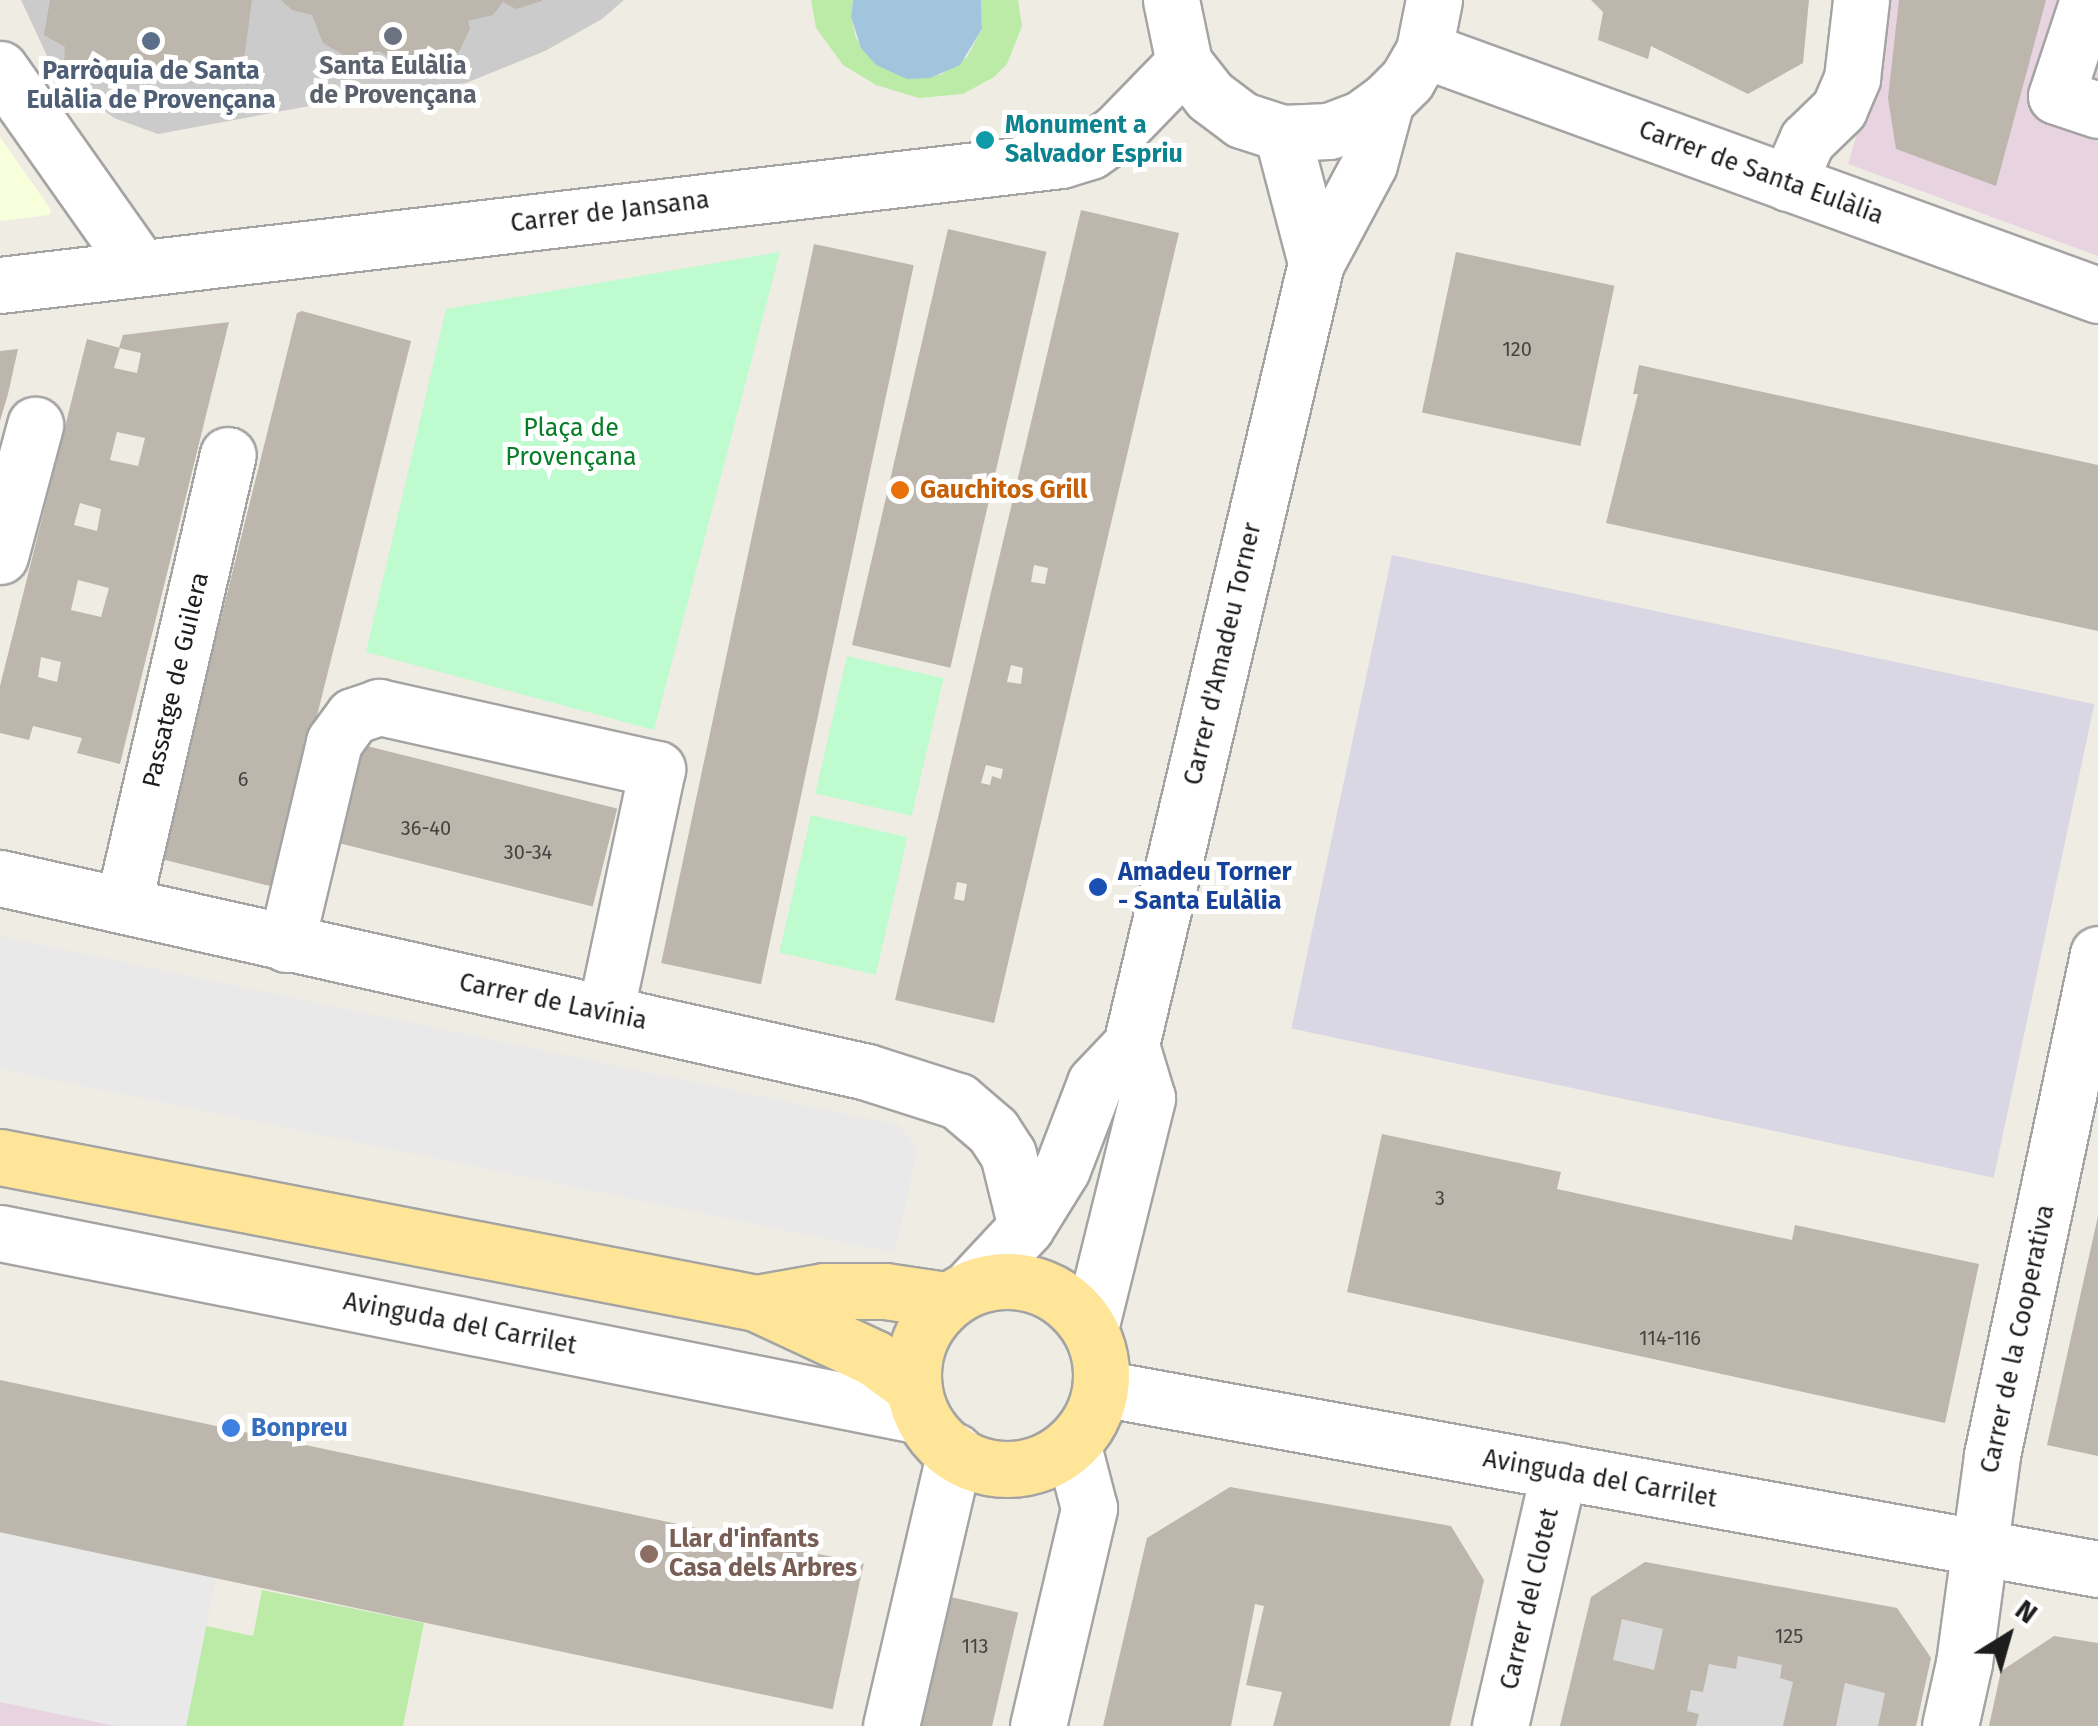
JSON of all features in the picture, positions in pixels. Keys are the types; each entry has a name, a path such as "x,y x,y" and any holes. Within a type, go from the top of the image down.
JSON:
{"main road":[{"path":"0,1158 756,1303 874,1358 929,1417 1005,1468 1030,1467 1074,1446 1086,1432 1101,1388 1099,1350 1078,1311 1032,1285 1000,1279 960,1292 824,1291 756,1303"},
{"path":"929,1417 916,1345 928,1320 960,1292"}],"street":[{"path":"1171,0 1184,63 1210,96 1242,120 1282,133 1329,131 1361,119 1386,102 1407,80 1429,25"},
{"path":"1788,183 1807,140 1839,110 1852,78 1862,0"},
{"path":"2092,1 2056,96 2098,110"},
{"name":"Carrer de Santa Eulàlia","path":"1429,25 1788,183 2098,296"},
{"name":"Carrer de Jansana","path":"0,285 1061,160 1090,151 1116,134 1184,63"},
{"path":"0,69 139,266"},
{"name":"Carrer d'Amadeu Torner","path":"1131,1045 1316,263 1370,164 1386,102"},
{"name":"Carrer d'Amadeu Torner","path":"1282,133 1316,263"},
{"path":"0,556 34,425"},
{"name":"Passatge de Guilera","path":"123,904 228,455"},
{"path":"286,944 334,742 353,716 379,707 657,769 605,1013"},
{"name":"Carrer de Lavínia","path":"0,878 866,1072 958,1101 992,1130 1008,1154 1026,1227"},
{"name":"Carrer de la Cooperativa","path":"1950,1726 1992,1456 2098,954"},
{"path":"960,1292 1026,1227 1062,1169 1094,1082 1131,1045 1147,1098 1090,1329"},
{"name":"Avinguda del Carrilet","path":"0,1232 929,1417"},
{"name":"Avinguda del Carrilet","path":"1101,1388 2098,1569"},
{"path":"891,1726 929,1417"},
{"path":"1038,1726 1089,1508 1074,1446"},
{"name":"Carrer del Clotet","path":"1500,1726 1559,1471"}],"shaded area":[{"path":"21,0 624,0 602,19 545,51 466,83 326,103 158,134 114,118 73,88 48,58"},
{"path":"1880,0 2098,0 2098,256 1848,164 1868,96"},
{"path":"0,137 51,210 49,215 0,221"},
{"path":"1392,555 2094,704 1994,1178 1291,1028"},
{"path":"0,936 899,1125 918,1149 895,1253 0,1069"},
{"path":"0,1529 217,1573 186,1726 115,1726 0,1702"},
{"path":"1645,1562 1897,1608 1931,1658 1916,1726 1560,1726 1591,1597"},
{"path":"0,1688 198,1726 0,1726"}],"green space":[{"path":"811,0 853,0 851,17 856,38 876,65 940,75 967,57 982,29 981,0 1018,0 1022,26 1007,64 994,77 963,94 919,98 876,85 843,65 816,28"},
{"name":"Plaça de Provençana","path":"780,252 654,730 366,652 446,309"},
{"path":"847,656 943,678 912,816 815,793"},
{"path":"811,815 907,837 876,975 779,952"},
{"path":"262,1590 424,1623 403,1726 186,1726 206,1626 253,1636"}],"water":[{"path":"853,0 981,0 982,29 960,65 930,78 907,79 876,65 861,48 851,17"}],"building":[{"name":"Parròquia de Santa Eulàlia de Provençana","path":"50,0 252,0 241,82 180,70 177,84 64,66 65,47 44,35"},
{"name":"Santa Eulàlia de Provençana","path":"281,0 542,1 516,9 503,2 493,15 468,21 470,29 459,52 432,67 408,68 379,51 349,58 323,43 312,15 292,10"},
{"path":"1591,0 1809,0 1803,63 1748,94 1651,46 1648,59 1598,40 1603,12"},
{"path":"1899,0 2046,0 1996,186 1896,149 1888,98"},
{"path":"1081,210 1179,233 994,1023 895,1000","holes":["1034,565 1048,568 1045,584 1031,582","1011,665 1023,668 1021,684 1007,682","986,765 1003,769 1001,779 992,776 990,785 981,783","957,882 967,884 964,901 954,899"]},
{"path":"948,229 1046,252 950,668 852,645"},
{"path":"814,244 914,265 761,984 661,963"},
{"path":"1456,252 1614,286 1580,446 1422,412"},
{"path":"302,311 411,341 274,887 161,859 297,313"},
{"path":"229,322 120,764 77,753 82,738 33,726 29,740 0,733 0,686 87,339 119,348 123,335","holes":["120,348 141,353 137,373 114,368","117,432 145,438 138,466 110,460","80,503 101,509 97,531 74,525","78,580 109,588 101,617 71,610","41,657 61,662 57,682 38,677"]},
{"path":"18,349 8,394 0,421 0,351"},
{"path":"1639,365 2098,465 2098,631 1606,523 1638,394 1633,394"},
{"path":"363,745 617,808 593,906 339,843"},
{"path":"1382,1134 1561,1172 1557,1189 1712,1223 1792,1240 1795,1225 1979,1264 1945,1423 1347,1292"},
{"path":"2098,1216 2098,1456 2047,1445"},
{"path":"0,1380 864,1564 833,1709 0,1532"},
{"path":"1230,1487 1451,1526 1484,1580 1450,1726 1273,1726 1282,1692 1246,1685 1264,1606 1255,1604 1231,1726 1103,1726 1147,1538"},
{"path":"1645,1562 1897,1608 1931,1658 1916,1726 1878,1726 1885,1693 1845,1683 1836,1726 1783,1726 1793,1682 1780,1678 1782,1665 1738,1656 1736,1669 1709,1664 1703,1692 1691,1690 1687,1711 1699,1714 1696,1726 1560,1726 1591,1597","holes":["1622,1619 1663,1629 1654,1670 1613,1660"]},
{"path":"951,1597 1018,1613 992,1726 921,1726"},
{"path":"2054,1636 2098,1643 2098,1726 1989,1726 2001,1671"}],"place":[{"name":"Santa Eulàlia de Provençana","path":"393,36"},
{"name":"Parròquia de Santa Eulàlia de Provençana","path":"151,41"},
{"name":"Monument a Salvador Espriu","path":"985,140"},
{"name":"Gauchitos Grill","path":"900,490"},
{"name":"Amadeu Torner - Santa Eulàlia","path":"1098,887"},
{"name":"Bonpreu","path":"231,1428"},
{"name":"Llar d'infants Casa dels Arbres","path":"649,1554"}]}
